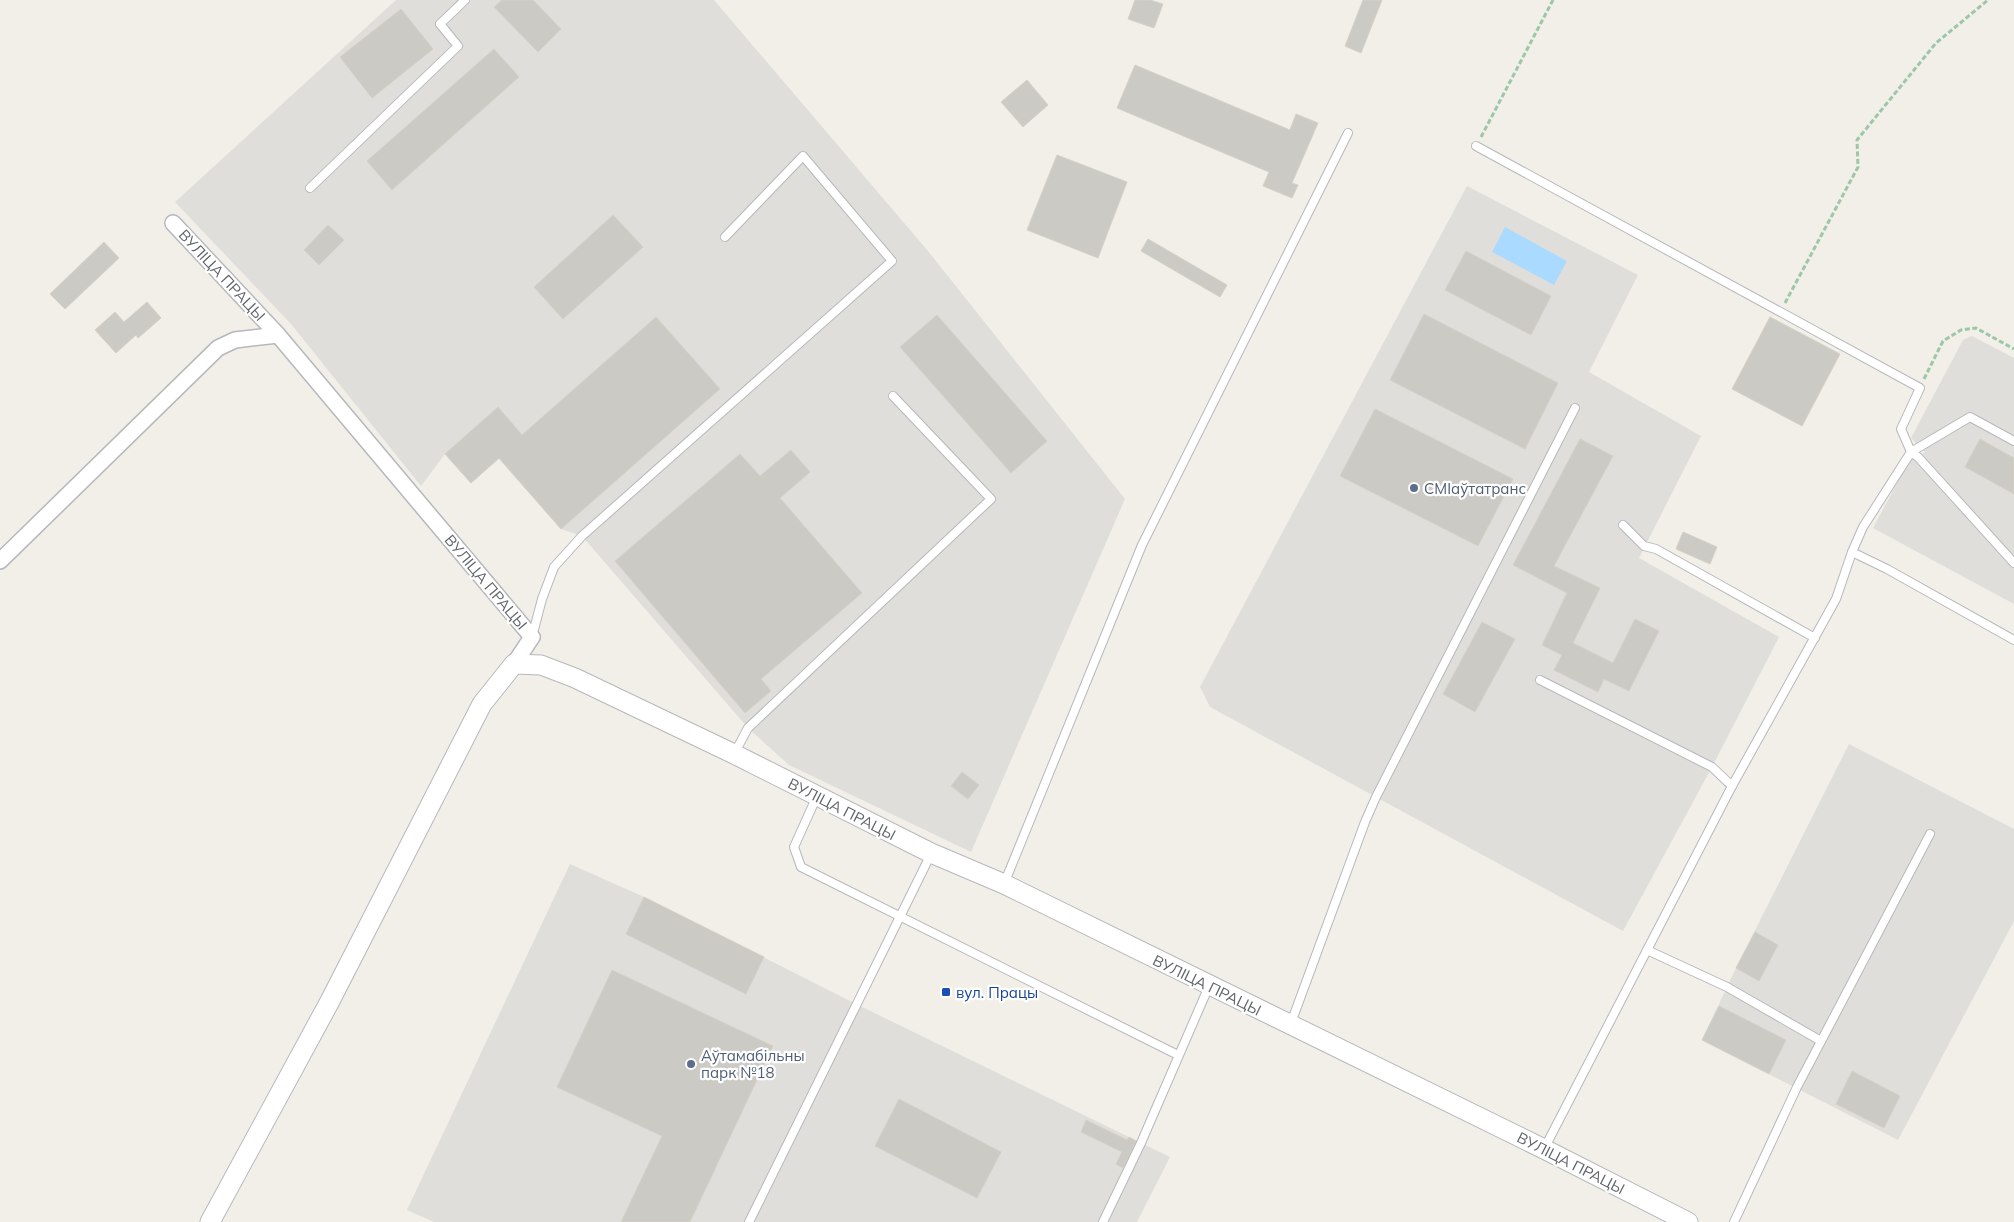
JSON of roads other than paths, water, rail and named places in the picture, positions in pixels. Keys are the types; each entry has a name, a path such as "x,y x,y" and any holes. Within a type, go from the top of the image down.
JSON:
{"street":[{"name":"ВУЛІЦА ПРАЦЫ","path":"173,223 278,335 532,637 514,664"},
{"path":"0,561 218,348 236,340 278,335"},
{"name":"ВУЛІЦА ПРАЦЫ","path":"514,664 541,665 575,678 734,754 931,853 1004,884 1544,1149 1688,1222"},
{"path":"210,1222 330,1001 482,704 514,664"}],"lane":[{"path":"310,188 458,46 440,24 466,0"},
{"path":"1004,884 1142,545 1348,133"},
{"path":"1476,146 1920,388 1901,429 1911,452 1918,457 2014,563"},
{"path":"532,637 542,598 554,567 582,536 892,261 802,156 725,237"},
{"path":"734,754 748,728 991,499 893,396"},
{"path":"1290,1025 1376,797 1575,408"},
{"path":"1544,1149 1732,786 1836,599 1852,552 1864,527 1911,452 1970,417 2014,441"},
{"path":"1624,525 1644,546 1656,549 1815,638"},
{"path":"1852,552 1887,569 2014,640"},
{"path":"1540,680 1712,767 1732,786"},
{"path":"817,796 794,847 801,867 1178,1055"},
{"path":"1734,1222 1797,1087 1930,834"},
{"path":"749,1222 931,853"},
{"path":"1647,950 1728,987 1821,1041"},
{"path":"1103,1222 1141,1143 1209,986"}],"water":[{"path":"1505,227 1567,261 1554,285 1492,252"}],"place":[{"name":"СМІаўтатранс","path":"1414,488"},
{"name":"вул. Працы","path":"946,992"},
{"name":"Аўтамабільны парк №18","path":"691,1064"}]}
